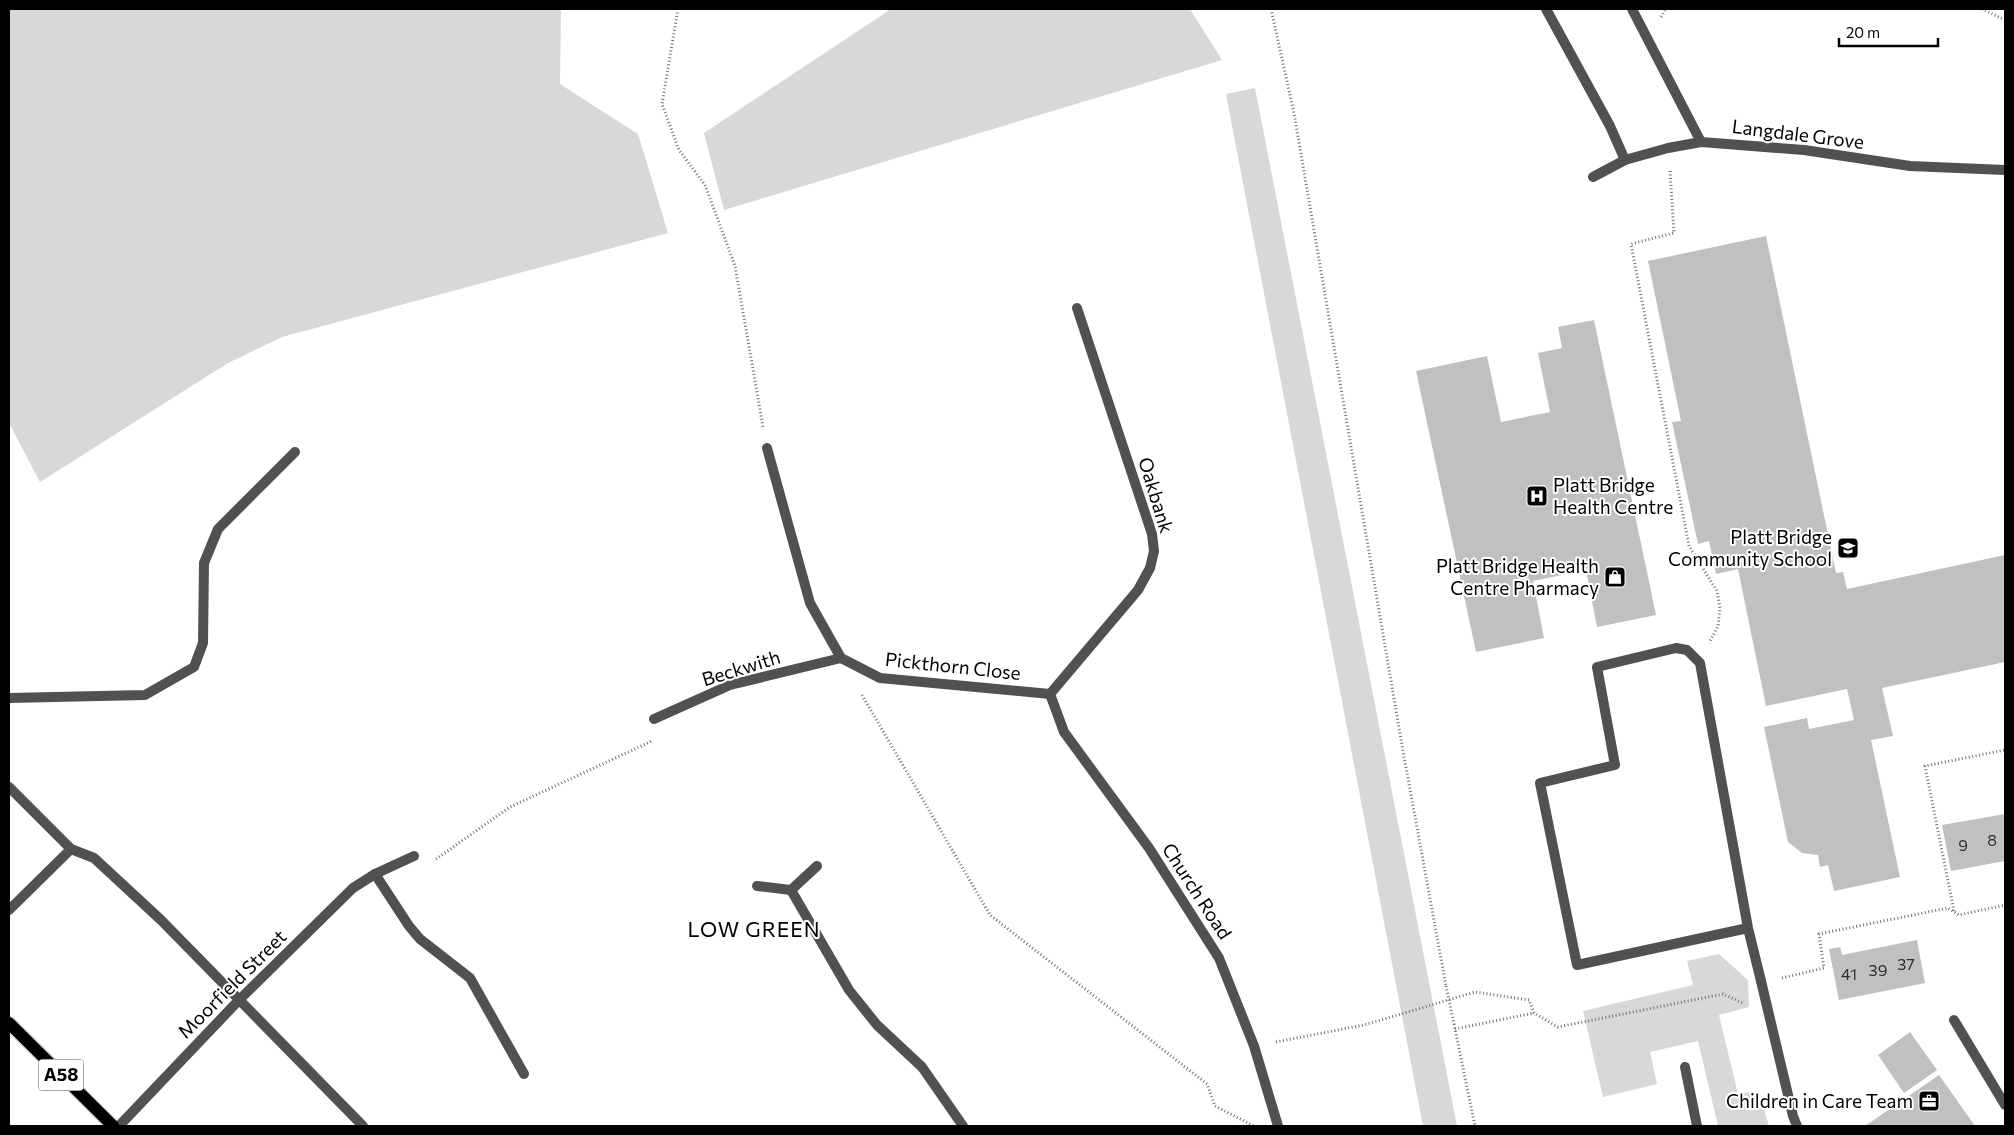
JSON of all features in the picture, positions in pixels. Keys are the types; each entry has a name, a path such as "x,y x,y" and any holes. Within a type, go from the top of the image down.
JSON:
{"main road":[{"name":"A58","path":"9,1023 113,1126"}],"street":[{"path":"1546,9 1610,126 1625,160"},
{"path":"1632,9 1701,142"},
{"name":"Langdale Grove","path":"1593,177 1625,160 1668,148 1701,142 1804,150 1910,166 2005,170"},
{"name":"Oakbank","path":"1050,694 1138,590 1150,568 1154,551 1152,534 1077,308"},
{"path":"767,448 810,603 841,658"},
{"path":"9,698 145,695 194,667 203,642 204,563 218,529 295,452"},
{"path":"1748,928 1577,965 1540,783 1615,765 1597,667 1676,648 1687,650 1700,662 1748,928 1797,1126"},
{"name":"Pickthorn Close","path":"841,658 880,678 1050,694"},
{"name":"Beckwith","path":"654,719 730,685 841,658"},
{"name":"Church Road","path":"1050,694 1064,732 1149,848 1219,958 1254,1046 1278,1126"},
{"path":"9,787 71,848 94,858 161,920 362,1126"},
{"path":"9,910 71,848"},
{"name":"Moorfield Street","path":"119,1126 239,1000 353,888 376,874 414,856"},
{"path":"757,886 791,890 817,866"},
{"path":"376,874 409,926 420,939 470,978 524,1074"},
{"path":"791,890 849,990 877,1025 922,1067 963,1126"},
{"path":"1954,1020 2005,1105"},
{"path":"1685,1067 1697,1126"}],"path":[{"path":"678,9 662,104 679,150 705,185 735,266 767,448"},
{"path":"1982,9 2005,20"},
{"path":"1272,11 1294,112 1403,751 1446,986 1475,1126"},
{"path":"1668,148 1674,232 1631,244 1689,546 1717,591 1720,608 1718,626 1700,662"},
{"path":"860,692 990,915 1207,1084 1215,1106 1254,1126"},
{"path":"414,856 430,863 510,807 652,741 654,719"},
{"path":"1954,912 1925,766 2005,750"},
{"path":"1254,1046 1364,1025 1476,992 1529,1000 1534,1013 1558,1027 1723,994 1747,1004 1783,978 1824,968 1819,934 1948,908 1959,915 2005,906"},
{"path":"1455,1029 1534,1013"}],"shaded area":[{"path":"9,9 561,9 560,84 638,134 668,233 282,337 228,363 40,482 9,423"},
{"path":"891,9 1190,9 1222,60 724,210 704,133"},
{"path":"1255,88 1457,1126 1423,1126 1226,94"},
{"path":"1719,954 1748,980 1749,1007 1719,1015 1738,1094 1750,1092 1752,1104 1762,1102 1769,1126 1718,1126 1698,1041 1650,1052 1657,1084 1603,1097 1583,1011 1693,985 1687,961"}],"building":[{"path":"1766,236 1836,573 1843,572 1847,589 2005,555 2005,662 1882,688 1893,736 1871,740 1900,877 1834,891 1828,865 1820,867 1818,855 1802,853 1788,842 1764,727 1807,718 1809,729 1854,720 1847,689 1766,706 1738,569 1716,574 1709,541 1698,544 1672,422 1681,421 1648,261"},
{"name":"Platt Bridge Health Centre","path":"1594,320 1656,615 1597,627 1586,570 1533,581 1544,638 1476,652 1416,371 1487,356 1501,422 1550,412 1538,353 1562,348 1558,327"},
{"path":"2005,814 2005,861 1951,871 1942,825"},
{"path":"1917,940 1925,983 1839,1000 1829,949 1840,947 1842,955"},
{"path":"1910,1032 1937,1070 1904,1093 1878,1055"},
{"name":"Children in Care Team","path":"1939,1075 1975,1126 1865,1126"}],"place":[{"name":"Platt Bridge Health Centre","path":"1537,496"},
{"name":"Platt Bridge Community School","path":"1848,548"},
{"name":"Platt Bridge Health Centre Pharmacy","path":"1615,577"},
{"name":"Children in Care Team","path":"1929,1101"}],"district":[{"name":"LOW GREEN","path":"754,930"}]}
